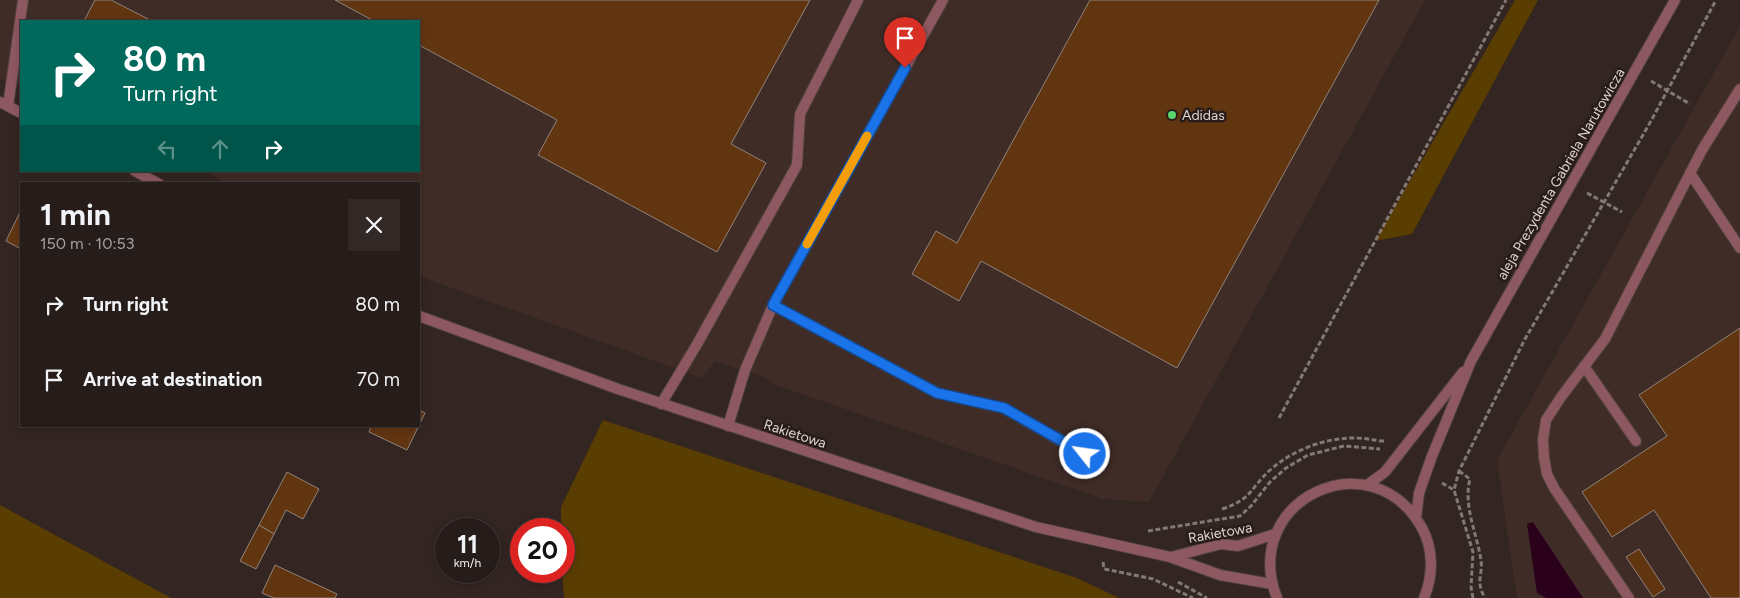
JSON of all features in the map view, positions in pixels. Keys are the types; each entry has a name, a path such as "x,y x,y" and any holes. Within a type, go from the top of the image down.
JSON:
{"street":[{"path":"20,112 4,104 23,0"},
{"path":"661,404 696,346 796,165 800,114 858,0"},
{"path":"728,426 745,370 773,305 943,0"},
{"name":"aleja Prezydenta Gabriela Narutowicza","path":"1416,518 1419,493 1471,361 1675,0"},
{"path":"1629,598 1554,488 1547,474 1543,440 1546,420 1604,339 1690,173 1740,89"},
{"path":"137,172 155,182"},
{"path":"1690,173 1740,248"},
{"path":"773,305 937,393 1004,408 1085,454"},
{"name":"Rakietowa","path":"420,316 661,404 1036,527 1170,557 1220,575 1272,584"},
{"name":"aleja Prezydenta Gabriela Narutowicza","path":"1367,485 1385,472 1471,361"},
{"path":"1584,366 1636,441"},
{"path":"1277,598 1272,584 1269,559 1275,534 1286,515 1302,499 1322,488 1344,484 1367,485 1386,492 1403,503 1416,518 1425,534 1430,552 1431,570 1426,593 1434,598"},
{"name":"Rakietowa","path":"1170,557 1221,544 1238,546 1275,534"}],"path":[{"path":"1279,418 1506,0"},
{"path":"1473,598 1471,587 1472,552 1454,490 1459,471 1525,339 1667,92 1716,0"},
{"path":"1636,71 1667,92 1690,104"},
{"path":"1571,185 1622,212"},
{"path":"1222,509 1244,500 1270,470 1284,459 1308,447 1335,440 1357,438 1388,440"},
{"path":"1140,533 1240,516 1270,482 1286,468 1308,455 1344,446 1388,451"},
{"path":"1459,471 1470,479 1468,488 1470,511 1481,563 1478,586 1484,598"},
{"path":"1101,542 1104,569 1152,580 1193,598"}],"shaded area":[{"path":"0,0 1425,0 1149,502 1103,499 776,385 765,377 715,361 702,378 420,276 420,182 225,182 205,172 420,172 420,20 20,20 20,87 0,78"},
{"path":"1515,0 1538,0 1412,234 1375,241"},
{"path":"1740,26 1740,598 1517,598 1497,460"},
{"path":"603,420 1077,578 1119,598 564,598 563,583 575,583 575,518 561,518 561,507"},
{"path":"0,505 171,598 0,598"},
{"path":"1533,522 1583,598 1546,598 1537,593 1527,524"}],"building":[{"path":"95,0 111,0 150,20 85,20"},
{"path":"335,0 810,0 731,144 766,163 717,252 538,155 557,120 420,46 420,20 372,20"},
{"name":"Adidas","path":"1090,0 1379,0 1177,368 981,261 959,301 912,274 936,231 957,243"},
{"path":"20,212 20,248 6,241"},
{"path":"1740,328 1740,598 1711,598 1654,510 1612,537 1582,492 1667,436 1639,395"},
{"path":"420,410 425,413 420,423"},
{"path":"371,427 418,427 407,450 369,432"},
{"path":"287,472 319,489 303,519 286,510 274,534 259,525"},
{"path":"259,525 274,534 256,569 240,561"},
{"path":"1639,549 1665,589 1653,597 1626,557"},
{"path":"275,565 337,594 335,598 274,598 262,593"}],"slow traffic":[{"path":"807,244 867,136"}],"place":[{"name":"Adidas","path":"1172,115"}],"route":[{"path":"905,68 773,305 937,393 1004,408 1085,454"}]}
